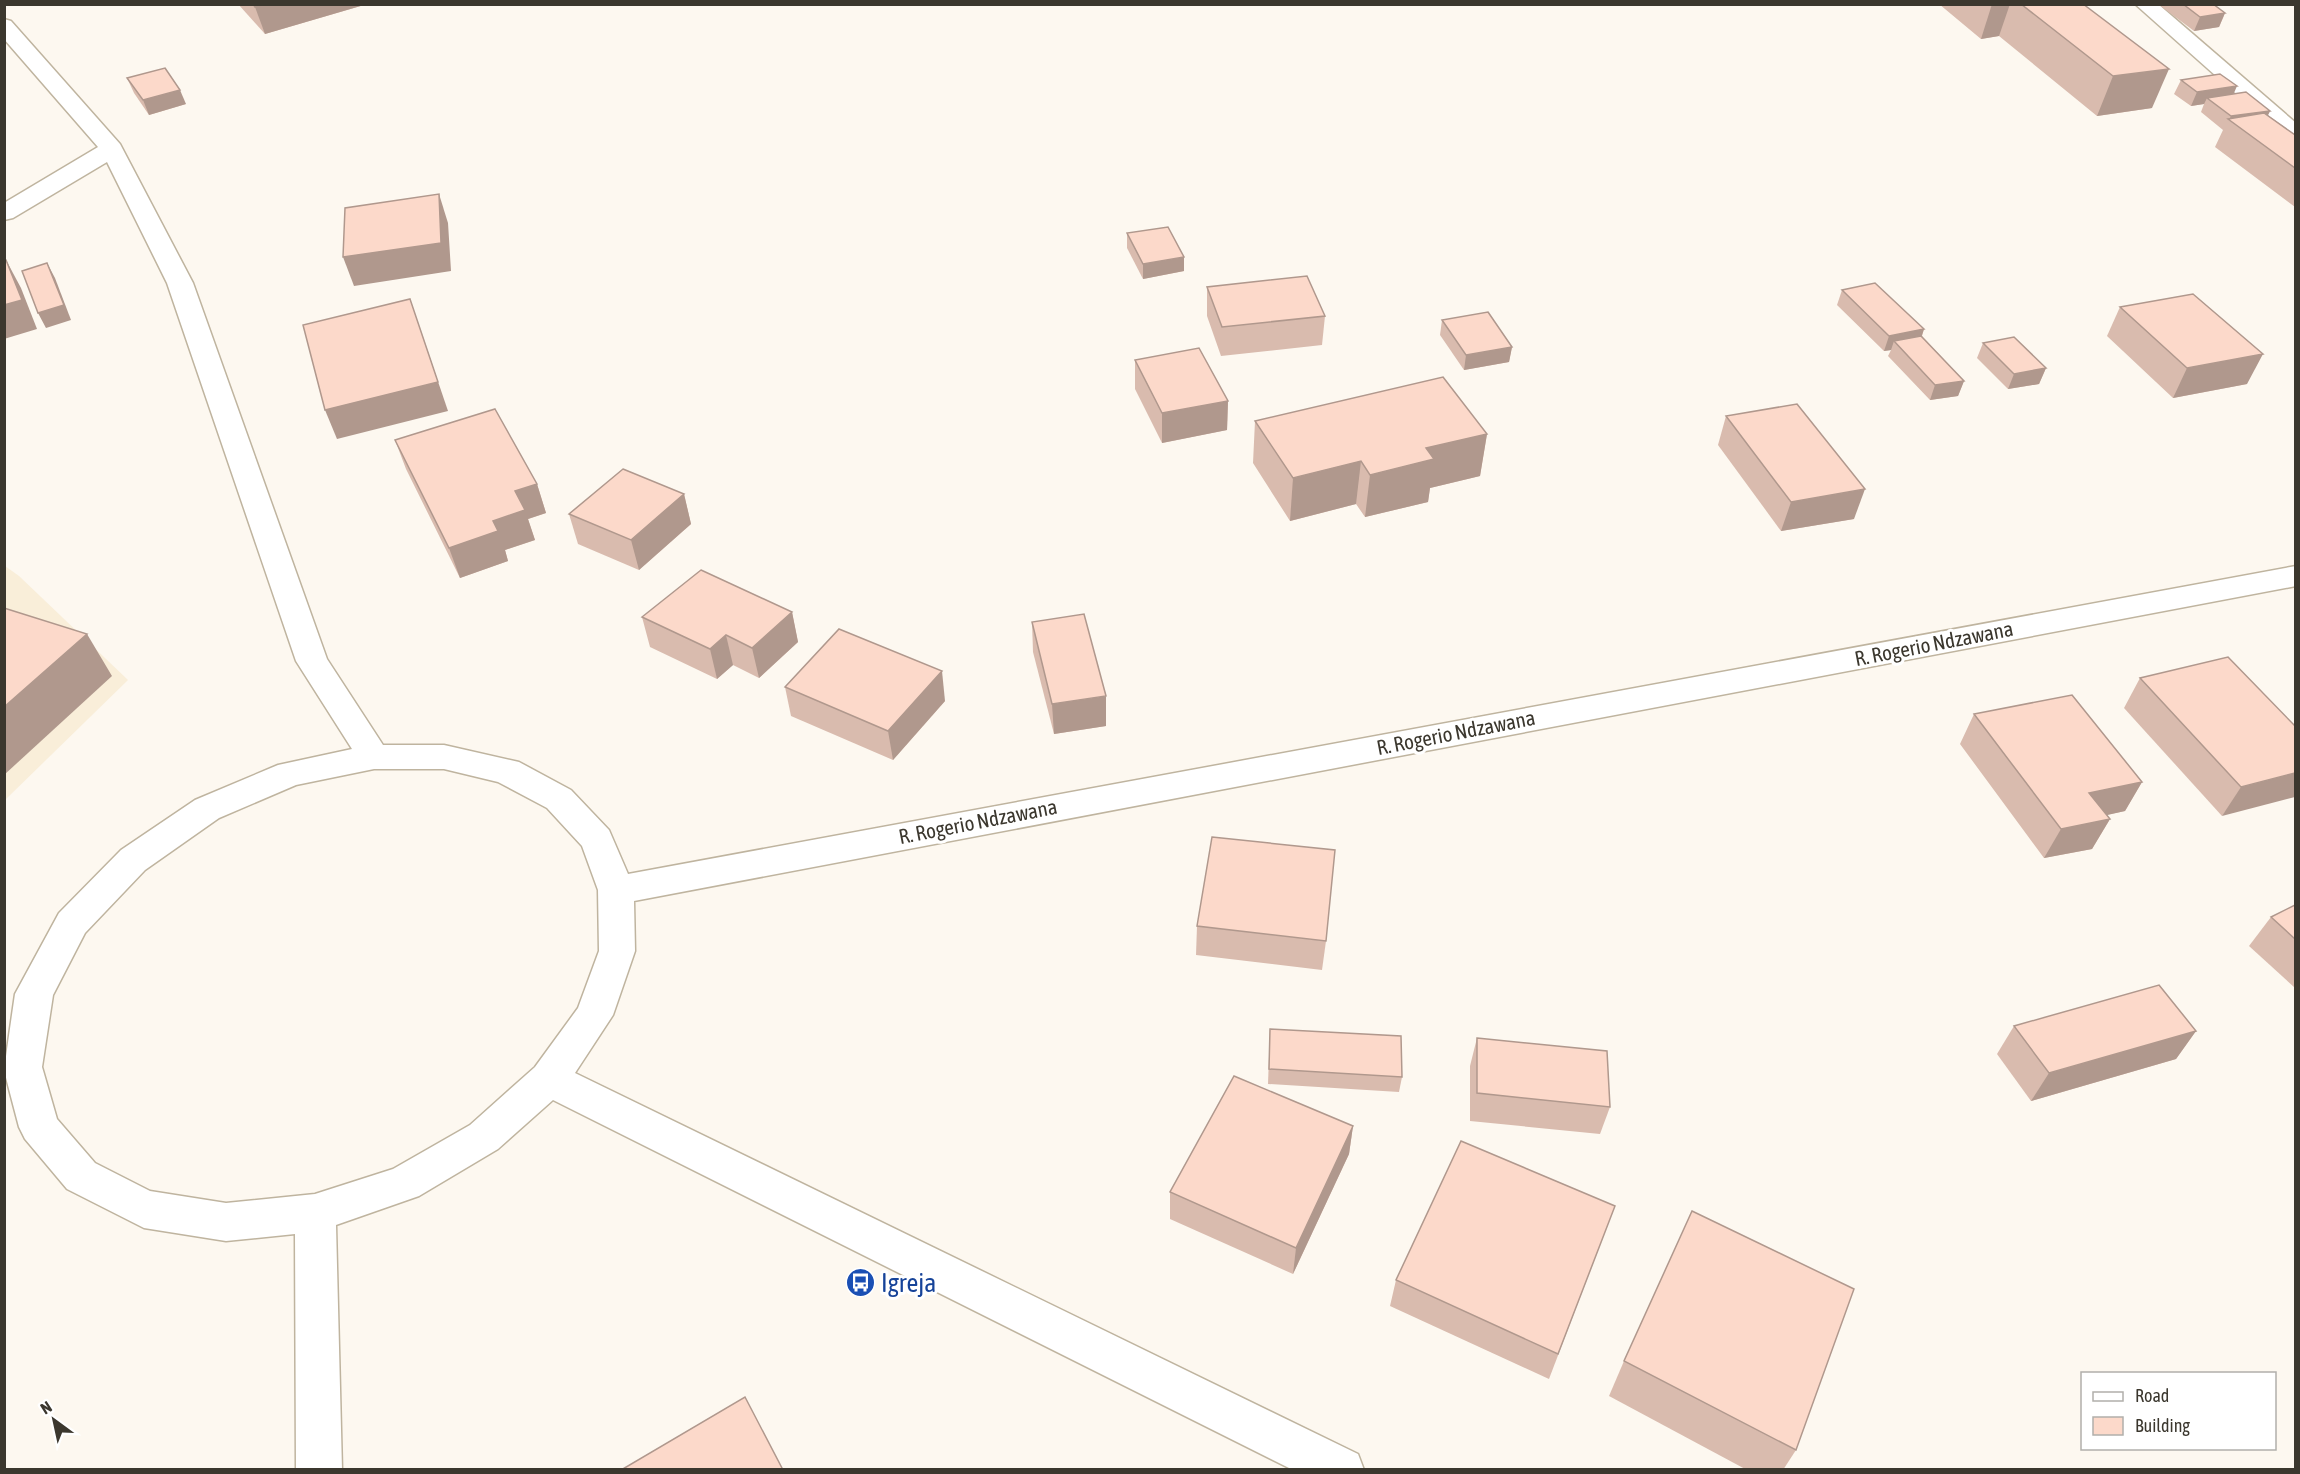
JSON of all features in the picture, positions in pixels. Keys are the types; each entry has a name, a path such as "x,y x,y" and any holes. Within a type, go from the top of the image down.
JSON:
{"street":[{"path":"2145,4 2295,135"},
{"path":"4,25 112,149 180,283 312,661 374,757"},
{"path":"4,213 112,149"},
{"name":"R. Rogerio Ndzawana","path":"616,890 2295,576"},
{"path":"374,757 444,757 507,771 559,799 597,840 616,890 617,951 594,1015 549,1079 484,1137 405,1183 315,1214 226,1222 144,1209 81,1176 39,1128 14,1069 34,994 72,923 133,860 207,809 290,774 374,757"},
{"path":"549,1079 1342,1470"},
{"path":"315,1214 319,1470"}],"shaded area":[{"path":"5,566 19,576 128,680 5,800"}],"building":[{"path":"2021,4 2083,4 2169,69 2113,76"},
{"path":"2183,4 2213,4 2225,13 2200,17"},
{"path":"165,68 180,90 143,100 127,78"},
{"path":"2220,74 2237,86 2197,92 2181,80"},
{"path":"2246,92 2270,111 2231,116 2207,98"},
{"path":"2264,113 2295,135 2295,168 2228,119"},
{"path":"439,194 441,243 343,257 345,208"},
{"path":"1168,227 1184,257 1143,264 1127,233"},
{"path":"4,260 6,260 22,300 4,305"},
{"path":"47,263 64,305 38,313 22,271"},
{"path":"1307,276 1325,316 1222,327 1207,287"},
{"path":"1875,283 1924,329 1889,336 1842,290"},
{"path":"2193,294 2263,354 2187,368 2120,307"},
{"path":"410,299 438,382 325,410 303,325"},
{"path":"1488,312 1512,347 1466,355 1442,320"},
{"path":"1921,336 1964,381 1935,385 1894,341"},
{"path":"2014,337 2046,368 2014,374 1983,343"},
{"path":"1199,348 1228,401 1162,413 1135,360"},
{"path":"1443,377 1487,434 1426,448 1434,459 1370,475 1361,461 1293,478 1255,421"},
{"path":"1797,404 1865,489 1791,502 1726,416"},
{"path":"495,409 537,484 515,491 525,510 493,521 498,531 449,548 395,440"},
{"path":"623,469 684,494 631,540 569,514"},
{"path":"701,570 792,612 752,648 726,635 710,649 642,617"},
{"path":"4,608 87,634 4,707"},
{"path":"1084,614 1106,696 1052,704 1032,622"},
{"path":"839,629 942,671 888,731 785,687"},
{"path":"2228,657 2295,726 2295,773 2241,787 2140,678"},
{"path":"2072,695 2142,782 2089,793 2110,819 2061,829 1974,714"},
{"path":"1212,837 1335,850 1326,941 1197,926"},
{"path":"2295,905 2295,939 2271,917"},
{"path":"2159,985 2196,1031 2049,1073 2014,1026"},
{"path":"1270,1029 1401,1036 1402,1077 1269,1069"},
{"path":"1477,1038 1607,1051 1610,1107 1477,1093"},
{"path":"1234,1076 1353,1126 1296,1248 1170,1192"},
{"path":"1461,1141 1615,1206 1558,1354 1396,1280"},
{"path":"1692,1211 1854,1289 1796,1450 1624,1361"},
{"path":"745,1397 783,1470 621,1470"}],"place":[{"name":"Igreja","path":"860,1283"}]}
